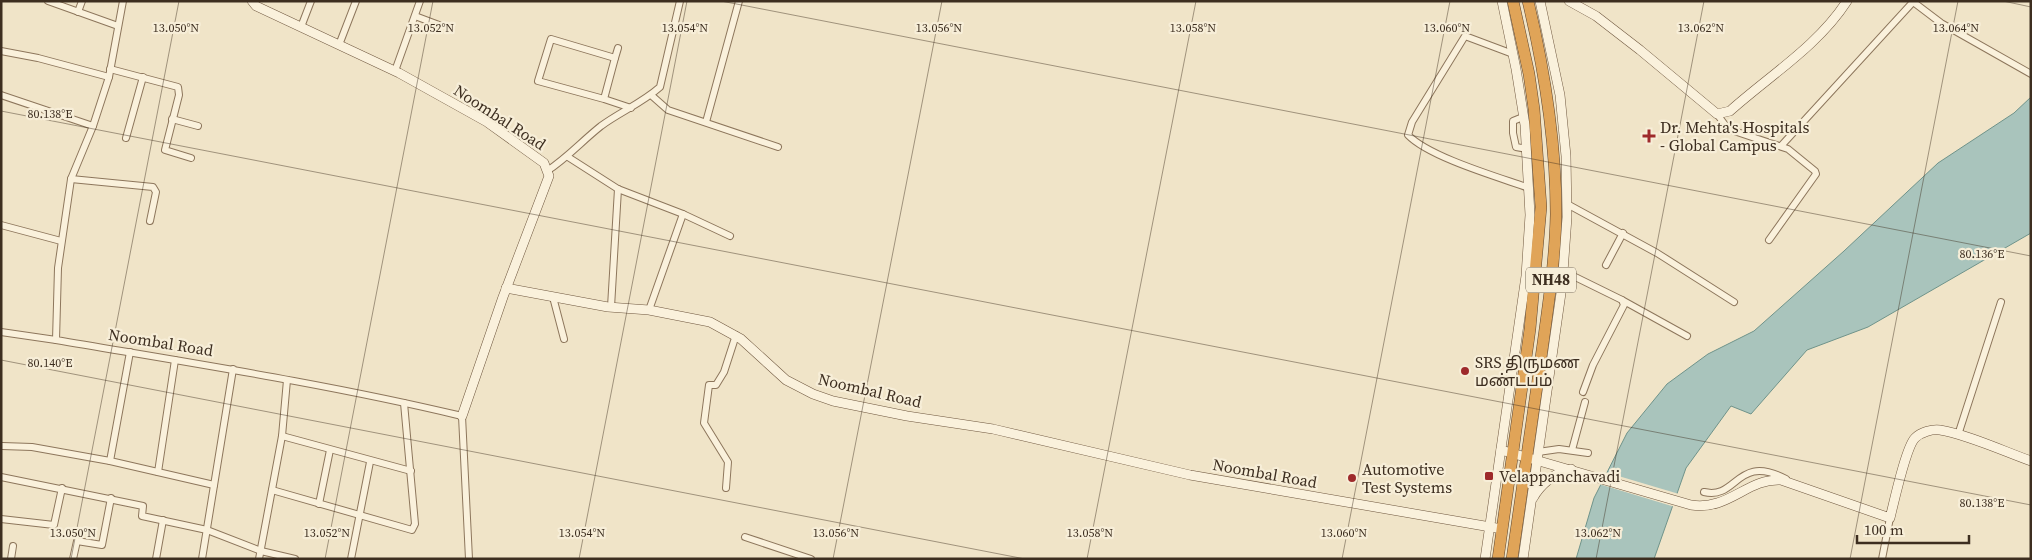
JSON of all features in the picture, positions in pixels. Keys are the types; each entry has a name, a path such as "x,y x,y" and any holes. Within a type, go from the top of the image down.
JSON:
{"highway":[{"name":"NH48","path":"1498,559 1535,280 1541,207 1534,109 1529,74 1513,1"},
{"name":"NH48","path":"1512,559 1534,456 1556,215 1550,115 1541,54 1528,1"}],"street":[{"path":"48,1 118,26"},
{"path":"78,12 82,1"},
{"path":"56,340 61,241 72,179 93,126 109,77 123,1"},
{"path":"301,27 311,1"},
{"path":"339,45 356,1"},
{"path":"395,71 420,1"},
{"path":"547,170 568,157 601,126 651,95 660,87 680,1"},
{"path":"706,122 739,1"},
{"path":"1485,559 1526,276 1530,215 1527,148 1523,117 1502,1"},
{"path":"1523,559 1531,501 1534,456 1563,271 1567,204 1566,156 1560,96 1540,1"},
{"path":"1569,1 1596,16 1640,50 1717,114 1728,129 1788,149 1816,174 1769,240"},
{"path":"1717,114 1730,111 1811,42 1834,21 1847,1"},
{"path":"1781,146 1912,2 1942,22 2031,74"},
{"name":"Noombal Road","path":"255,3 395,71 487,122 544,163 549,176 506,288 611,307 649,310 705,321 736,335 786,380 813,394 833,401 907,416 993,429 1190,475 1502,529"},
{"path":"415,16 439,25"},
{"path":"1513,54 1465,36 1412,122 1408,135 1415,142 1465,166 1529,188"},
{"path":"616,58 551,39 538,80 631,108"},
{"path":"604,99 618,48"},
{"path":"1,52 38,58 109,77"},
{"path":"110,69 178,87 179,95 165,150 191,158"},
{"path":"126,138 143,77"},
{"path":"1,95 93,126"},
{"path":"651,95 668,110 778,147"},
{"path":"172,119 198,126"},
{"path":"568,157 618,189 683,214 730,236"},
{"path":"72,179 153,187 156,192 150,220"},
{"path":"611,307 618,189"},
{"path":"1567,204 1623,233 1734,302"},
{"path":"649,310 683,214"},
{"path":"1,225 61,241"},
{"path":"1606,265 1623,233"},
{"path":"1563,271 1622,300 1687,336"},
{"path":"469,559 462,416 506,288"},
{"path":"553,297 564,340"},
{"path":"1583,392 1593,365 1624,305 1622,300"},
{"path":"1958,435 2001,302"},
{"name":"Noombal Road","path":"1,332 130,352 288,380 404,402 462,416"},
{"path":"726,488 728,462 704,423 709,385 716,385 724,372 736,335"},
{"path":"110,461 130,352"},
{"path":"158,472 175,360"},
{"path":"202,559 233,370"},
{"path":"260,559 282,436 288,380"},
{"path":"272,490 412,530 415,524 404,402"},
{"path":"1572,450 1585,402"},
{"path":"1882,559 1890,518 1915,438 1929,430 1940,430 2031,461"},
{"path":"282,436 370,462 410,471"},
{"path":"2,446 32,447 110,461 214,485"},
{"path":"319,504 330,450"},
{"path":"1501,450 1534,456 1573,470 1685,503 1709,506 1770,480 1780,480 1890,518"},
{"path":"1534,456 1572,450 1588,453"},
{"path":"351,559 370,462"},
{"path":"1531,501 1542,486 1558,474 1573,470"},
{"path":"1704,492 1717,494 1744,475 1760,470 1781,476 1793,484"},
{"path":"1,477 143,506 142,516 207,530 261,551 295,559"},
{"path":"1,519 54,525 62,488"},
{"path":"73,559 77,541 102,545 111,498"},
{"path":"156,559 163,520"},
{"path":"745,537 812,559"},
{"path":"11,559 13,546"}],"water":[{"path":"2031,97 2031,233 1868,327 1807,350 1751,414 1731,406 1686,468 1654,559 1576,559 1594,498 1627,433 1667,384 1708,354 1754,331 1844,251 1938,163 2014,113"}],"pier":[{"path":"1605,472 1679,494 1675,507 1599,484"}],"place":[{"name":"Dr. Mehta's Hospitals - Global Campus","path":"1649,136"},
{"name":"SRS திருமண மண்டபம்","path":"1465,371"},
{"name":"Velappanchavadi","path":"1489,476"},
{"name":"Automotive Test Systems","path":"1352,478"}]}
